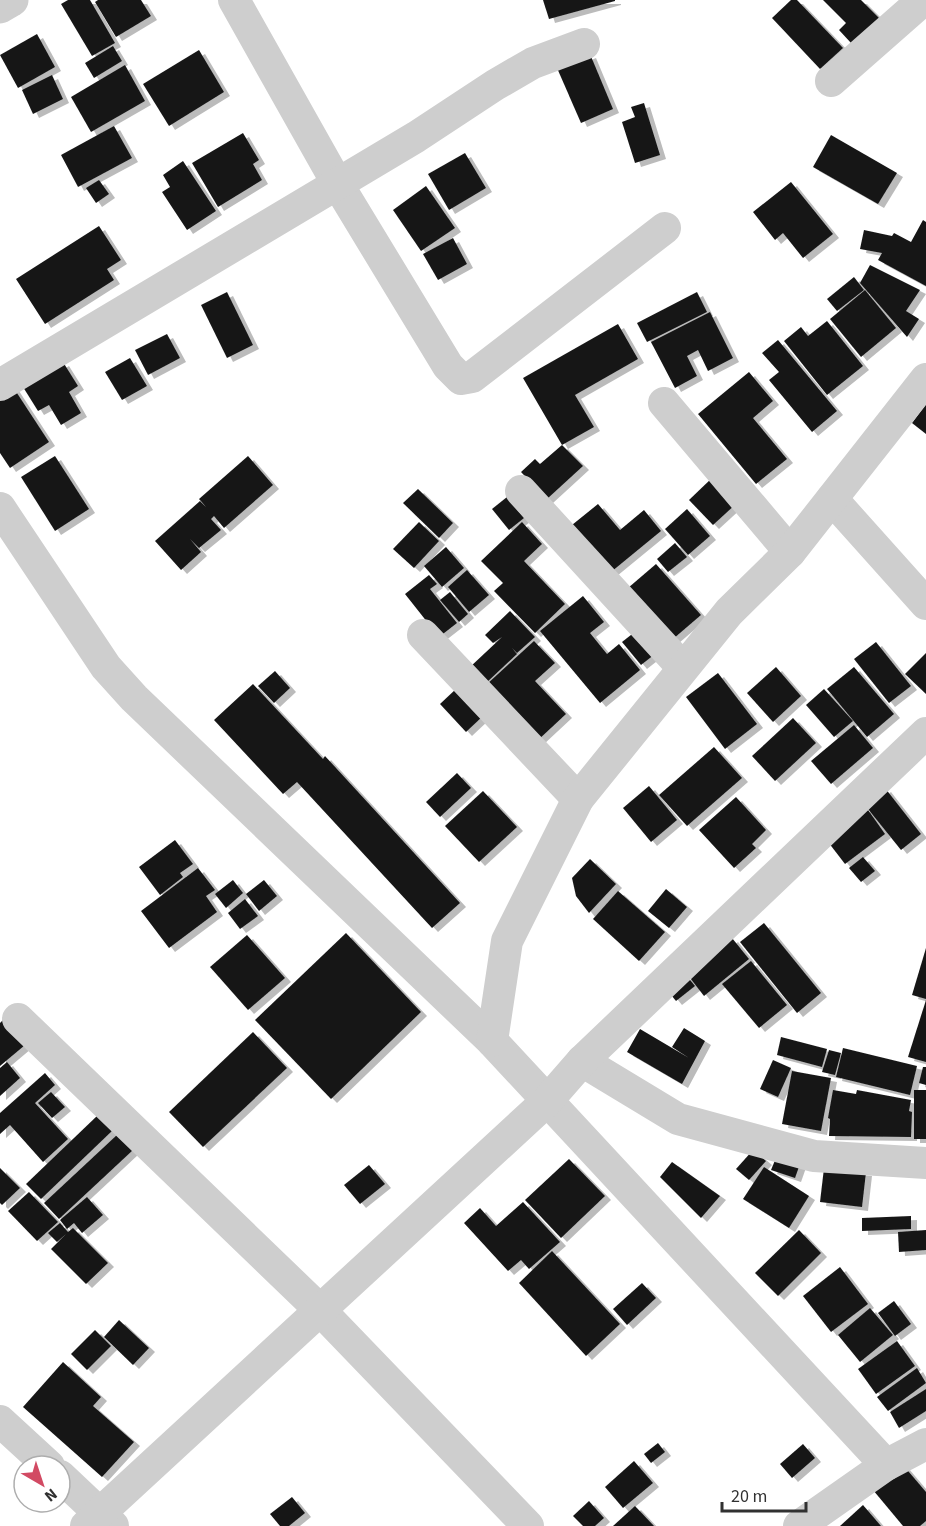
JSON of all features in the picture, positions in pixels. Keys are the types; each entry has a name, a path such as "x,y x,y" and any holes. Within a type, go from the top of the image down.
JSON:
{"street":[{"path":"0,7 12,0"},
{"path":"234,0 337,183 448,366 460,379 472,377 665,228"},
{"path":"831,81 923,0"},
{"path":"0,385 533,63 584,44"},
{"path":"492,1041 507,941 578,799 729,612 790,552 926,379"},
{"path":"664,403 790,552"},
{"path":"521,491 683,668"},
{"path":"832,499 926,603"},
{"path":"0,508 106,667 134,698 492,1041 886,1465"},
{"path":"423,635 578,799"},
{"path":"72,1490 100,1522 320,1310 548,1100 582,1060 926,733"},
{"path":"18,1019 320,1310 528,1526"},
{"path":"582,1060 678,1119 814,1156 926,1164"},
{"path":"0,1421 36,1454"},
{"path":"799,1526 886,1465 926,1444"}],"building":[{"path":"68,0 90,0 115,43 92,56 61,4"},
{"path":"98,0 141,0 151,16 116,37 95,2"},
{"path":"543,0 615,0 615,1 549,19"},
{"path":"791,0 797,0 843,48 820,69 772,18"},
{"path":"823,0 861,0 884,23 851,43 839,30 846,23"},
{"path":"37,34 55,67 18,88 0,55"},
{"path":"113,46 122,61 94,78 85,63"},
{"path":"199,50 224,92 169,126 143,84"},
{"path":"590,54 613,109 581,123 557,68"},
{"path":"125,65 145,101 91,132 71,97"},
{"path":"52,75 63,99 33,114 22,90"},
{"path":"644,103 660,155 635,163 622,122 635,117 631,107"},
{"path":"114,126 132,158 78,187 61,155"},
{"path":"243,133 259,160 253,164 262,180 218,207 192,163"},
{"path":"831,135 897,173 878,204 813,167"},
{"path":"465,153 486,188 449,210 428,174"},
{"path":"183,161 216,211 187,230 162,192 170,187 163,175"},
{"path":"99,180 109,194 96,203 86,188"},
{"path":"791,182 833,234 803,258 783,233 775,240 753,212"},
{"path":"426,186 455,228 421,251 393,210"},
{"path":"923,220 926,222 926,286 878,260 882,253 860,249 864,230 892,236 894,233 911,242"},
{"path":"99,226 121,260 107,269 114,280 45,324 16,279"},
{"path":"453,238 467,264 438,280 423,254"},
{"path":"870,265 920,290 906,311 919,319 907,337 860,283"},
{"path":"854,277 864,290 837,311 827,299"},
{"path":"865,290 896,328 861,357 830,319"},
{"path":"227,292 253,345 227,358 201,305"},
{"path":"697,292 707,312 647,342 637,323"},
{"path":"710,312 733,358 708,371 698,350 687,356 697,376 675,388 651,342"},
{"path":"827,321 863,366 827,395 784,341 801,327 808,336"},
{"path":"618,324 638,359 575,395 594,427 562,445 523,378"},
{"path":"167,334 180,358 148,375 135,350"},
{"path":"778,340 837,411 812,432 769,380 779,372 762,353"},
{"path":"130,358 147,386 122,400 105,372"},
{"path":"63,362 78,386 69,392 81,413 61,425 49,405 38,411 23,387"},
{"path":"749,372 773,401 753,418 787,459 756,484 698,414"},
{"path":"13,387 49,442 10,468 0,453 0,395"},
{"path":"926,404 926,434 912,423"},
{"path":"562,445 583,466 547,499 521,472 535,459 540,464"},
{"path":"55,456 89,509 55,531 21,477"},
{"path":"248,456 273,485 224,528 214,516 211,519 221,530 199,548 190,539 201,552 181,570 155,541 200,501 206,507 199,499"},
{"path":"713,477 737,503 713,525 689,500"},
{"path":"418,489 453,523 439,538 403,503"},
{"path":"507,497 524,518 509,530 492,509"},
{"path":"598,504 620,530 644,510 661,531 611,572 572,525"},
{"path":"687,509 710,536 688,555 665,529"},
{"path":"419,522 439,541 414,568 393,549"},
{"path":"522,522 542,544 524,561 565,604 535,633 494,591 503,583 481,561"},
{"path":"675,543 687,557 668,572 657,559"},
{"path":"446,547 464,568 442,587 424,566"},
{"path":"656,564 701,615 673,639 628,588"},
{"path":"467,570 489,595 469,612 448,587"},
{"path":"429,575 437,584 430,589 457,623 439,637 405,594"},
{"path":"450,592 468,614 459,622 440,600"},
{"path":"583,596 604,622 590,633 607,654 619,644 640,670 600,703 540,631"},
{"path":"510,611 535,637 517,653 512,648 517,654 484,685 469,668 502,637 493,643 485,635"},
{"path":"636,631 655,654 641,665 622,642"},
{"path":"534,641 555,663 535,681 566,714 537,741 486,685"},
{"path":"876,642 911,686 889,703 854,659"},
{"path":"926,653 926,694 905,674"},
{"path":"776,667 801,696 773,722 747,693"},
{"path":"854,667 894,714 867,737 827,689"},
{"path":"275,671 290,688 274,703 258,686"},
{"path":"718,673 757,724 725,749 686,697"},
{"path":"253,684 323,759 325,756 460,903 432,928 297,782 283,794 214,720"},
{"path":"457,688 483,716 466,732 440,704"},
{"path":"824,689 853,721 834,737 806,705"},
{"path":"793,718 816,743 775,781 752,756"},
{"path":"854,725 873,748 831,784 811,761"},
{"path":"714,747 742,778 687,826 659,795"},
{"path":"457,773 471,788 440,817 426,802"},
{"path":"649,786 677,820 651,842 623,808"},
{"path":"885,788 921,834 901,850 864,804"},
{"path":"483,791 517,827 479,862 445,826"},
{"path":"736,797 766,830 752,844 756,848 734,868 699,830"},
{"path":"866,807 885,834 845,864 825,838"},
{"path":"175,840 193,864 180,873 183,877 160,895 139,867"},
{"path":"863,857 875,871 861,882 849,868"},
{"path":"590,859 616,884 589,913 576,896 572,878"},
{"path":"198,868 215,890 206,896 217,912 169,948 141,911"},
{"path":"233,880 243,893 226,908 215,894"},
{"path":"264,880 277,896 259,911 246,894"},
{"path":"666,889 687,907 669,928 648,911"},
{"path":"618,891 665,932 639,961 593,919"},
{"path":"245,899 258,916 240,929 228,913"},
{"path":"764,923 821,993 797,1013 740,942"},
{"path":"346,933 421,1012 331,1099 255,1020"},
{"path":"247,935 285,978 248,1010 210,967"},
{"path":"732,938 749,959 704,996 687,974"},
{"path":"926,948 926,999 912,995"},
{"path":"751,961 787,1005 759,1028 722,984"},
{"path":"686,975 695,986 676,1001 667,990"},
{"path":"926,1000 926,1062 908,1057"},
{"path":"3,1020 25,1045 0,1066 0,1023"},
{"path":"684,1028 705,1041 682,1084 627,1052 640,1029 689,1058 672,1047"},
{"path":"253,1032 287,1068 203,1147 169,1112"},
{"path":"781,1037 827,1049 822,1067 777,1055"},
{"path":"843,1048 917,1066 910,1095 836,1077"},
{"path":"829,1050 841,1053 835,1075 822,1072"},
{"path":"773,1060 791,1068 778,1097 760,1089"},
{"path":"7,1062 20,1078 0,1096 0,1068"},
{"path":"923,1067 926,1067 926,1085 919,1083"},
{"path":"792,1071 831,1078 821,1131 782,1124"},
{"path":"45,1073 55,1085 35,1103 68,1139 43,1162 10,1125 0,1134 0,1113"},
{"path":"833,1090 856,1094 857,1090 911,1100 909,1111 912,1112 911,1137 829,1136 830,1119 828,1118"},
{"path":"914,1090 926,1090 926,1139 914,1139"},
{"path":"51,1092 65,1107 52,1118 38,1103"},
{"path":"98,1115 113,1130 41,1199 26,1184"},
{"path":"118,1134 133,1150 59,1219 44,1203"},
{"path":"753,1150 766,1161 749,1180 736,1169"},
{"path":"778,1153 801,1161 795,1178 771,1170"},
{"path":"569,1159 605,1196 561,1238 525,1200"},
{"path":"672,1162 720,1196 701,1218 660,1177"},
{"path":"369,1165 385,1184 360,1204 344,1185"},
{"path":"764,1167 809,1196 789,1228 743,1199"},
{"path":"0,1168 20,1188 2,1205 0,1203"},
{"path":"824,1168 866,1172 862,1207 820,1202"},
{"path":"29,1192 58,1222 37,1241 8,1211"},
{"path":"87,1197 103,1215 82,1233 74,1223 67,1229 60,1220"},
{"path":"523,1202 560,1242 529,1269 521,1260 508,1271 464,1223 480,1208 496,1226"},
{"path":"911,1216 911,1229 862,1231 862,1218"},
{"path":"60,1223 68,1232 73,1228 108,1263 86,1284 51,1249 66,1234 57,1242 48,1233"},
{"path":"799,1230 821,1253 778,1296 755,1273"},
{"path":"926,1230 926,1250 899,1252 898,1232"},
{"path":"552,1251 620,1324 586,1356 519,1283"},
{"path":"840,1267 868,1304 831,1332 803,1296"},
{"path":"642,1283 656,1298 627,1325 613,1309"},
{"path":"894,1301 911,1324 895,1336 878,1313"},
{"path":"870,1308 893,1335 860,1362 838,1335"},
{"path":"119,1320 149,1348 133,1365 104,1337"},
{"path":"95,1330 111,1346 87,1370 71,1354"},
{"path":"897,1341 915,1366 876,1394 858,1369"},
{"path":"63,1362 101,1397 93,1406 134,1442 102,1477 23,1407"},
{"path":"917,1368 926,1383 888,1411 877,1397"},
{"path":"926,1389 926,1411 899,1428 890,1412"},
{"path":"658,1443 665,1452 651,1463 644,1454"},
{"path":"803,1444 815,1458 792,1478 780,1464"},
{"path":"634,1461 653,1483 623,1508 605,1487"},
{"path":"903,1465 926,1492 926,1521 920,1526 903,1526 873,1490"},
{"path":"292,1497 305,1513 289,1526 280,1526 270,1514"},
{"path":"589,1501 604,1518 595,1526 583,1526 573,1516"},
{"path":"863,1505 881,1526 840,1526"},
{"path":"635,1506 654,1526 613,1526"}]}
